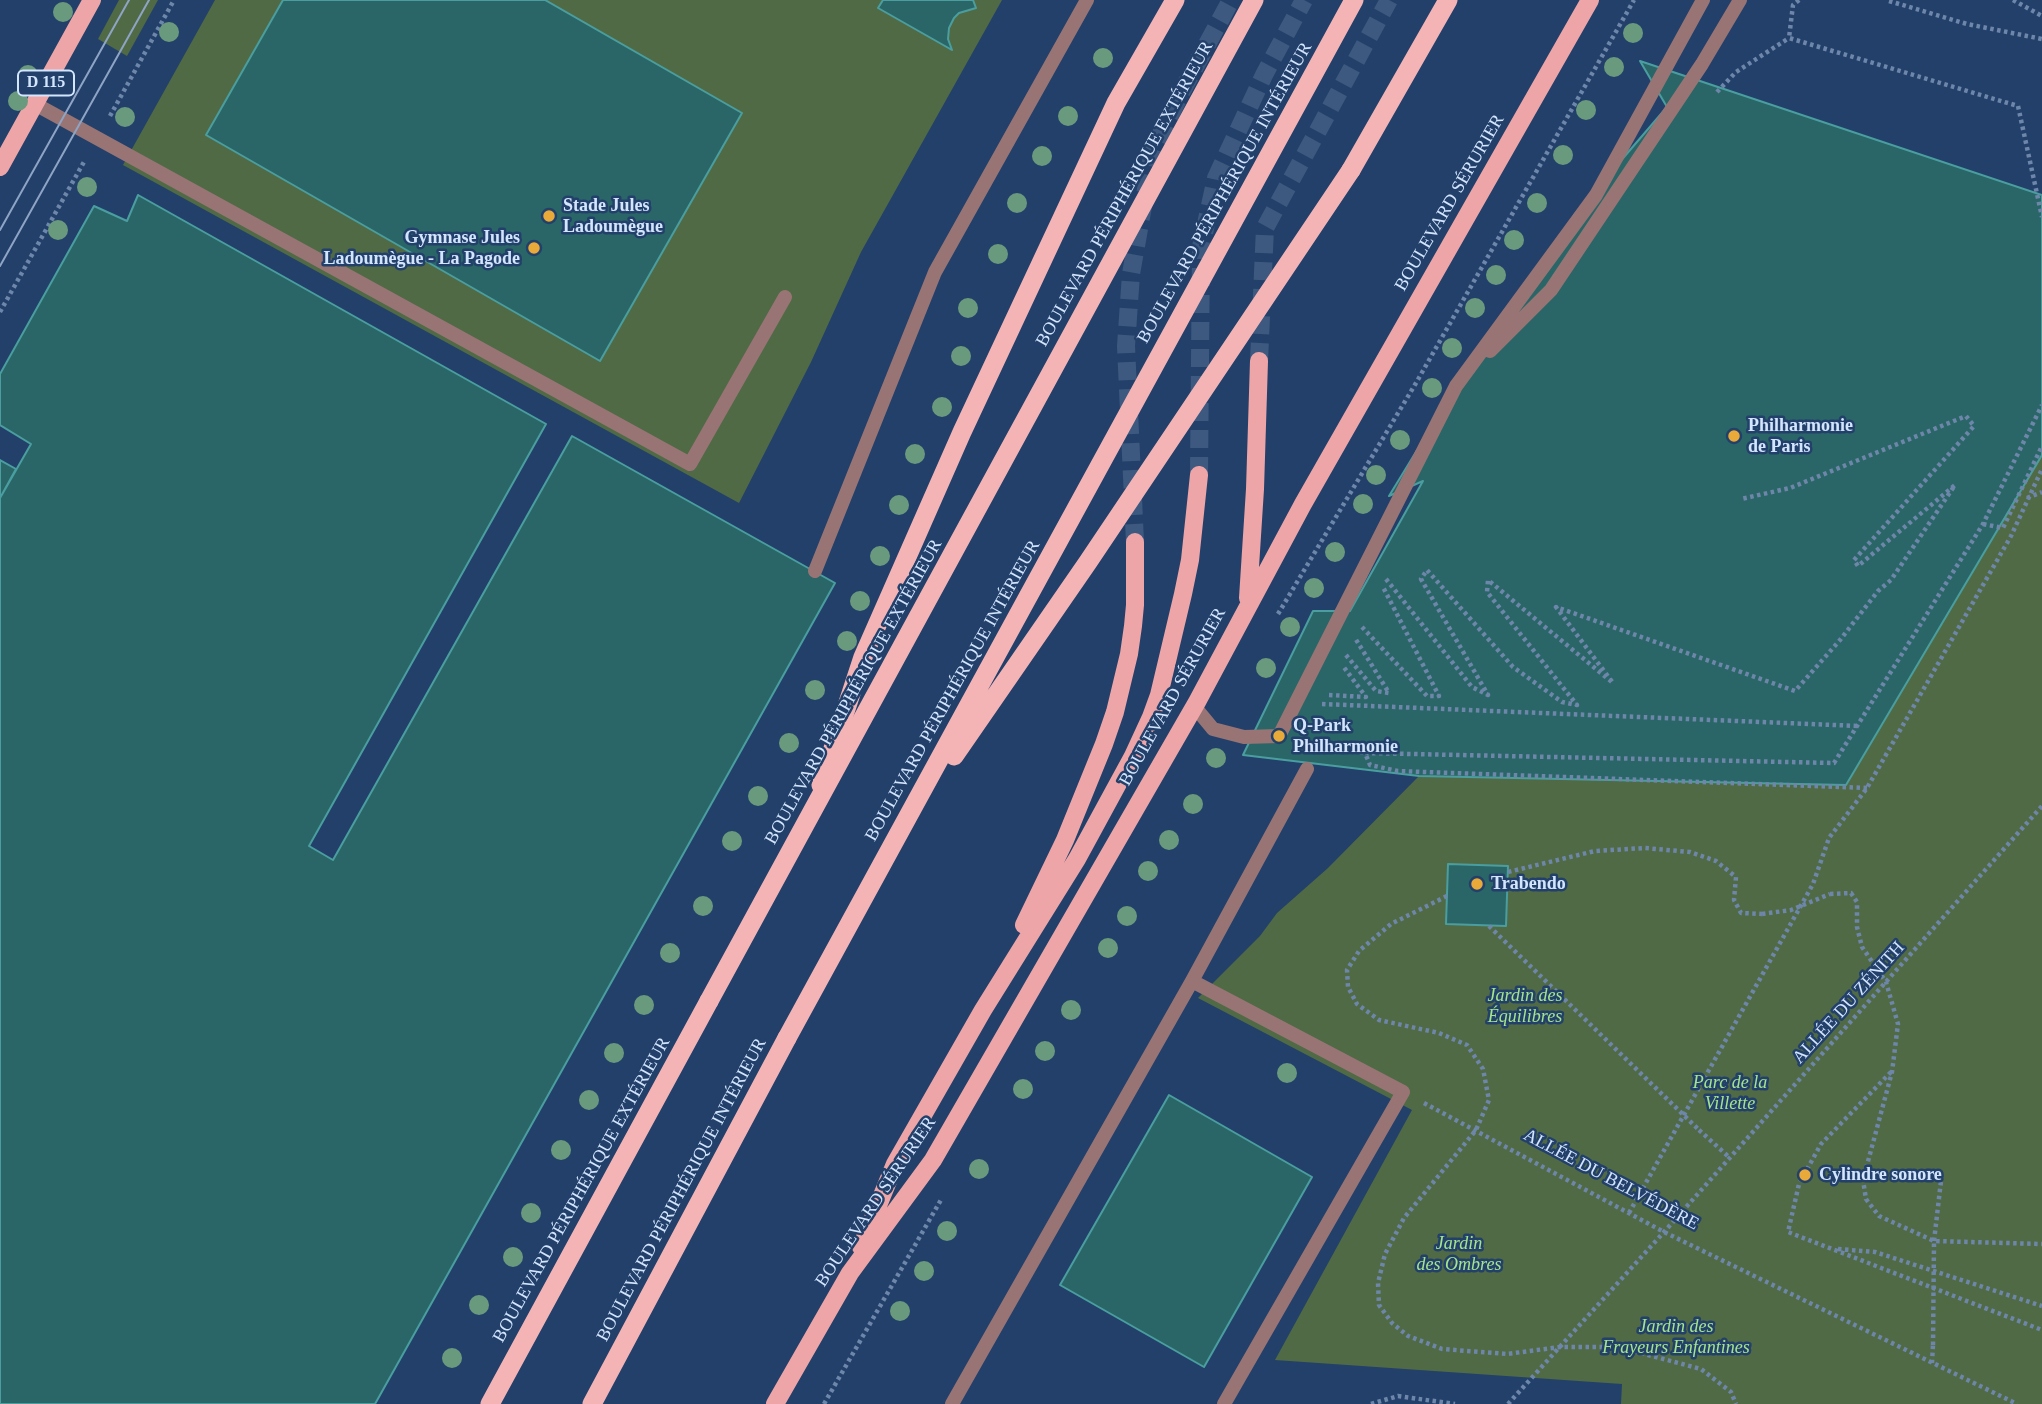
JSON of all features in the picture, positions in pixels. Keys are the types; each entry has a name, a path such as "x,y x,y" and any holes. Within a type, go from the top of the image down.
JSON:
{"highway":[{"path":"812,813 863,657 962,432 1116,103 1175,0"},
{"name":"BOULEVARD PÉRIPHÉRIQUE EXTÉRIEUR","path":"489,1404 1254,0"},
{"name":"BOULEVARD PÉRIPHÉRIQUE INTÉRIEUR","path":"592,1404 787,1038 1354,0"},
{"path":"895,841 1088,562 1351,170 1448,0"}],"main road":[{"name":"D 115","path":"0,167 92,0"},
{"name":"BOULEVARD SÉRURIER","path":"775,1404 850,1273 933,1160 1194,706 1303,504 1590,0"},
{"path":"1248,606 1259,361"},
{"path":"850,1273 895,1164 983,1010 1077,859 1151,717 1159,695 1183,594 1199,475"},
{"path":"983,1010 1065,840 1108,733 1132,635 1135,542"}],"lane":[{"path":"815,571 935,272 1087,0"},
{"path":"1194,706 1213,729 1244,737 1279,736 1456,386 1596,195 1703,0"},
{"path":"1456,386 1551,290 1702,64 1740,0"},
{"path":"34,104 690,464 785,297"},
{"path":"953,1404 1192,981 1307,769"},
{"path":"1192,981 1403,1092 1224,1404"}],"path":[{"path":"1799,0 1793,5 1788,37 2018,106 2042,217"},
{"path":"1889,0 1968,24 2042,39"},
{"path":"2013,0 2042,16"},
{"path":"1867,788 1398,771 1370,765 1365,753 1834,763 1983,524 2042,405"},
{"path":"1741,499 1790,488 1966,416 1974,426 1854,561 1858,566 1955,485 1891,580 1878,590 1840,640 1795,691 1556,607 1613,683 1488,580 1487,592 1577,705 1562,702 1513,667 1427,570 1422,579 1488,695 1472,687 1387,578 1382,588 1439,696 1427,696 1359,624 1354,637 1389,693 1376,691 1343,650 1339,661 1366,697 1321,694 1318,704 1859,726"},
{"path":"1983,524 2003,528 2042,446"},
{"path":"1629,1213 1813,884 1829,838 1867,788 2011,536 2042,469"},
{"path":"2027,498 2042,492"},
{"name":"ALLÉE DU ZÉNITH","path":"1508,1404 2042,806"},
{"path":"1508,873 1595,851 1646,848 1690,852 1716,861 1736,877 1734,900 1741,913 1762,914 1791,910 1830,894 1850,894 1857,902 1857,927 1862,947 1886,982 1898,1024 1892,1072 1863,1180 1866,1199 1879,1216 1934,1241 2042,1244"},
{"path":"1447,896 1391,924 1359,951 1348,970 1348,987 1357,1004 1379,1020 1439,1033 1467,1045 1483,1069 1489,1100 1476,1130 1404,1218 1385,1254 1378,1283 1379,1305 1392,1323 1409,1336 1442,1349 1507,1354 1560,1347 1618,1347 1701,1369 1731,1392 1737,1404"},
{"path":"1489,926 1730,1158"},
{"path":"1892,1072 1821,1144 1799,1184 1788,1232 2042,1330"},
{"name":"ALLÉE DU BELVÉDÈRE","path":"1403,1092 1664,1232 2017,1404"},
{"path":"1932,1363 1934,1241 1941,1181"},
{"path":"1830,1248 1875,1252 2042,1306"},
{"path":"1371,1404 1398,1396 1455,1404"}],"green space":[{"path":"119,0 158,0 127,56 98,39"},
{"name":"Stade Jules Ladoumègue","path":"215,0 1002,0 861,252 811,362 739,503 123,165"},
{"name":"Parc de la Villette","path":"2042,455 2042,1404 1621,1404 1622,1384 1275,1360 1412,1110 1198,998 1260,936 1277,913 1328,868 1419,776 1846,785"}],"building":[{"name":"Gymnase Jules Ladoumègue - La Pagode","path":"283,0 545,0 742,113 600,361 206,135"},
{"path":"883,0 973,0 976,8 959,13 954,18 948,39 952,50 878,8"},
{"name":"Philharmonie de Paris","path":"1640,61 2042,195 2042,455 1846,785 1419,776 1243,755 1313,611 1350,611 1423,481 1389,496 1438,416 1575,214 1667,107"},
{"path":"138,195 546,424 309,846 333,860 572,436 835,583 375,1404 0,1404 0,498 31,444 0,425 0,374 94,206 127,221"},
{"path":"0,460 16,469 0,498"},
{"name":"Trabendo","path":"1448,864 1508,866 1506,926 1446,924"},
{"path":"1169,1095 1312,1177 1204,1367 1060,1285"}],"tunnel":[{"path":"1135,542 1126,346 1131,274 1153,150 1231,0"},
{"path":"1199,475 1201,247 1216,178 1264,75 1304,0"},
{"path":"1259,361 1265,228 1389,0"}],"tram line":[{"path":"0,230 129,0"},
{"path":"0,266 149,0"}],"place":[{"name":"Stade Jules Ladoumègue","path":"549,216"},
{"name":"Gymnase Jules Ladoumègue - La Pagode","path":"534,248"},
{"name":"Philharmonie de Paris","path":"1734,436"},
{"name":"Q-Park Philharmonie","path":"1279,736"},
{"name":"Trabendo","path":"1477,884"},
{"name":"Cylindre sonore","path":"1805,1175"}],"park label":[{"name":"Jardin des Équilibres","path":"1525,1006"},
{"name":"Jardin des Ombres","path":"1459,1254"},
{"name":"Jardin des Frayeurs Enfantines","path":"1676,1337"}]}
